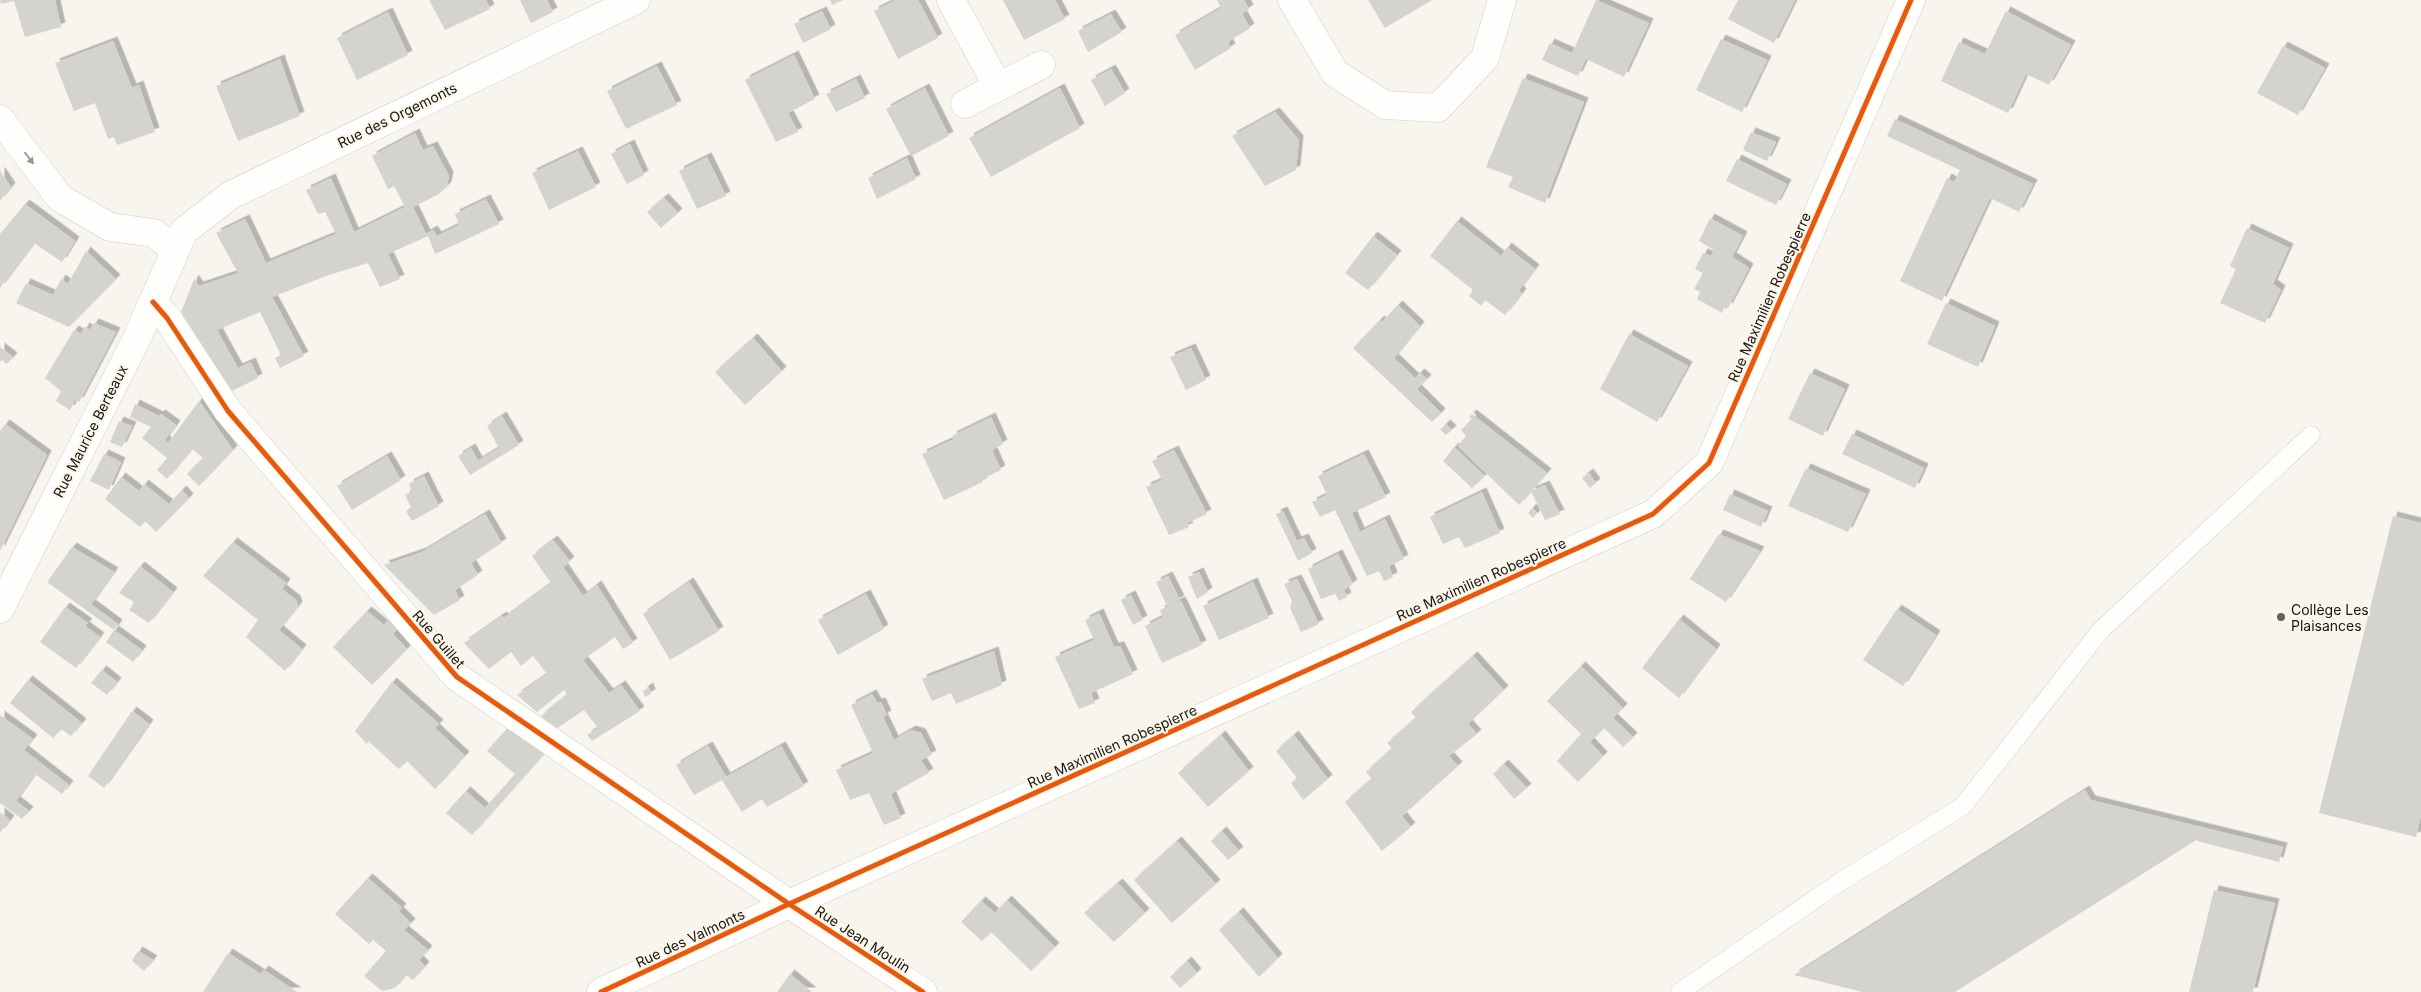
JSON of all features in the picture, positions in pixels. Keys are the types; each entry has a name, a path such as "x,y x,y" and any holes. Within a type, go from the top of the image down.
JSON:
{"street":[{"name":"Rue des Orgemonts","path":"175,250 184,231 231,195 636,0"},
{"path":"951,0 998,87"},
{"path":"1292,0 1335,73 1385,105 1438,108 1485,58 1502,0"},
{"name":"Rue Maximilien Robespierre","path":"789,904 1653,514 1709,463 1910,0"},
{"path":"965,104 1041,65"},
{"path":"0,119 60,198 110,227 154,234 175,250"},
{"name":"Rue Maurice Berteaux","path":"0,609 137,338 175,250"},
{"name":"Rue Guillet","path":"153,302 167,318 228,411 457,677 789,904"},
{"name":"Rue des Valmonts","path":"601,992 789,904"},
{"name":"Rue Jean Moulin","path":"789,904 924,992"}],"lane":[{"path":"1680,992 1837,884 1963,806 2101,630 2311,434"}],"building":[{"path":"0,0 55,0 61,27 25,37 14,1 1,4"},
{"path":"429,0 486,0 490,9 445,30"},
{"path":"520,0 547,0 553,12 531,23"},
{"path":"830,0 843,0 832,5"},
{"path":"896,0 918,0 938,38 898,59 874,11"},
{"path":"1003,0 1055,0 1065,19 1024,40"},
{"path":"1217,0 1244,0 1249,9 1242,14 1250,28 1228,42 1231,48 1195,70 1175,35 1221,8"},
{"path":"1368,0 1432,0 1385,28"},
{"path":"1596,0 1649,23 1624,77 1586,59 1578,76 1542,60 1550,43 1572,53"},
{"path":"1738,0 1795,0 1774,43 1728,19"},
{"path":"822,11 831,29 803,43 794,24"},
{"path":"2006,11 2071,45 2049,85 2026,74 2008,113 1941,81 1959,42 1985,54"},
{"path":"388,12 408,55 357,80 337,38"},
{"path":"1111,14 1122,32 1088,52 1078,31"},
{"path":"1721,39 1767,60 1742,112 1696,90"},
{"path":"113,41 132,88 139,85 155,132 117,145 114,137 108,139 95,103 74,111 55,63"},
{"path":"2283,46 2325,68 2298,115 2257,93"},
{"path":"794,55 815,99 788,113 798,132 776,142 745,80"},
{"path":"280,59 300,116 238,141 216,86"},
{"path":"657,66 677,105 626,129 607,91"},
{"path":"1111,69 1125,93 1105,106 1091,80"},
{"path":"1523,78 1584,102 1545,203 1508,187 1513,177 1486,167"},
{"path":"856,79 865,98 836,112 826,94"},
{"path":"925,88 949,136 911,156 886,109"},
{"path":"1060,88 1080,128 991,177 969,138"},
{"path":"1275,112 1299,140 1296,170 1265,186 1232,136"},
{"path":"1895,119 2033,184 2019,212 1990,198 1942,301 1900,281 1947,178 1954,182 1960,170 1887,136"},
{"path":"1751,132 1776,142 1767,161 1743,150"},
{"path":"415,133 423,150 433,146 449,176 447,186 439,194 413,207 426,234 433,230 437,236 459,225 455,214 486,199 499,224 435,254 428,236 388,254 400,279 380,287 368,263 329,275 272,297 304,356 280,368 275,358 281,355 260,312 217,330 238,368 251,362 258,378 232,391 181,312 194,279 199,286 238,273 216,233 245,219 266,263 336,234 325,212 318,214 306,190 331,178 354,232 405,207 394,186 388,189 372,156"},
{"path":"630,144 644,175 627,184 611,154"},
{"path":"578,151 596,187 549,210 532,173"},
{"path":"707,157 726,196 697,209 679,171"},
{"path":"907,158 916,179 877,199 868,178"},
{"path":"1737,159 1787,184 1776,205 1726,181"},
{"path":"0,171 11,187 0,201"},
{"path":"664,198 678,213 661,228 647,212"},
{"path":"25,204 75,241 62,262 34,243 0,288 0,234"},
{"path":"1710,218 1743,236 1732,257 1749,268 1728,308 1725,306 1722,313 1697,299 1700,292 1694,289 1703,273 1695,269 1703,253 1711,256 1714,250 1699,241"},
{"path":"1457,221 1501,256 1507,247 1535,269 1519,290 1522,293 1505,315 1485,300 1481,306 1469,296 1473,290 1430,256"},
{"path":"2247,228 2289,248 2273,284 2281,290 2265,323 2220,303 2236,269 2230,266"},
{"path":"1373,236 1397,255 1368,290 1345,273"},
{"path":"86,251 116,279 69,327 16,303 26,283 53,295 61,279 68,284"},
{"path":"1946,303 1995,326 1978,367 1927,344"},
{"path":"1398,305 1420,326 1394,358 1415,378 1420,373 1427,379 1417,389 1441,413 1432,422 1353,348 1380,320 1382,322"},
{"path":"94,323 116,332 79,402 75,400 70,410 56,401 61,391 45,378 74,330 81,334 85,327 90,330"},
{"path":"1629,334 1688,366 1657,422 1600,389"},
{"path":"753,338 782,371 745,405 715,372"},
{"path":"0,347 13,357 7,364 2,360 0,362"},
{"path":"1191,348 1206,380 1186,390 1170,357"},
{"path":"1810,373 1845,389 1823,436 1788,419"},
{"path":"199,401 233,450 199,486 187,474 203,458 192,449 167,479 157,470 167,458 142,438 151,427 130,417 135,404 159,416 161,414 176,425 165,440 168,443"},
{"path":"1472,414 1547,473 1519,505 1458,446 1466,436 1461,430 1472,419 1469,417"},
{"path":"502,416 519,445 470,475 458,456 471,448 478,461 499,448 487,426"},
{"path":"991,417 1003,444 992,450 1001,470 982,479 983,482 944,500 922,454 954,439 952,436"},
{"path":"119,421 132,426 122,447 110,442"},
{"path":"5,424 47,455 0,551 0,431"},
{"path":"1446,424 1452,430 1446,435 1440,430"},
{"path":"1852,434 1924,468 1915,488 1842,454"},
{"path":"1454,447 1485,476 1472,488 1443,461"},
{"path":"1174,450 1207,514 1187,523 1189,527 1169,535 1146,487 1162,480 1152,461"},
{"path":"104,454 121,462 109,490 90,481"},
{"path":"1364,454 1386,497 1352,513 1360,532 1385,519 1404,559 1389,566 1393,577 1384,581 1379,571 1367,576 1335,510 1320,517 1312,502 1327,495 1318,476"},
{"path":"387,456 401,480 352,510 337,486"},
{"path":"1806,468 1866,494 1848,532 1788,506"},
{"path":"1589,473 1596,483 1590,488 1582,478"},
{"path":"424,476 439,506 412,521 406,511 411,507 405,495 412,491 409,484"},
{"path":"121,477 139,491 144,484 169,504 182,490 189,498 156,532 145,521 140,527 105,499"},
{"path":"1545,485 1560,514 1545,520 1531,491"},
{"path":"1482,492 1500,533 1465,548 1459,537 1443,544 1430,517"},
{"path":"1730,494 1768,511 1761,527 1723,510"},
{"path":"1532,508 1537,513 1533,518 1528,513"},
{"path":"1283,511 1297,541 1304,538 1312,553 1298,561 1276,514"},
{"path":"485,514 502,543 471,563 478,575 455,590 460,600 434,615 384,565 422,552"},
{"path":"2393,516 2421,523 2421,815 2416,837 2319,813"},
{"path":"1719,534 1760,551 1726,602 1690,579"},
{"path":"553,540 570,561 563,567 583,596 597,585 633,643 623,649 615,637 583,660 609,693 621,685 640,711 592,741 587,735 598,728 584,710 556,729 541,716 567,695 564,690 537,712 517,695 547,674 533,656 521,666 511,652 489,669 464,643 502,616 504,618 551,583 532,556"},
{"path":"233,542 286,583 282,589 296,600 298,606 279,630 302,649 285,671 246,637 258,620 203,576"},
{"path":"72,547 114,572 91,604 118,624 114,630 47,582"},
{"path":"1338,554 1353,584 1344,590 1347,597 1339,601 1335,594 1321,599 1308,569"},
{"path":"140,566 173,592 149,623 129,610 134,602 119,593"},
{"path":"1199,572 1208,592 1197,599 1188,577"},
{"path":"1168,576 1180,600 1167,606 1156,582"},
{"path":"1297,579 1319,624 1301,632 1290,608 1292,601 1284,584"},
{"path":"689,582 719,631 670,660 643,614"},
{"path":"1253,582 1269,618 1219,640 1203,606"},
{"path":"866,594 884,629 838,655 818,620"},
{"path":"1131,595 1143,620 1133,625 1121,600"},
{"path":"1181,601 1202,645 1162,663 1145,626 1163,617 1160,610"},
{"path":"65,607 88,623 85,626 100,637 76,668 40,642"},
{"path":"1897,609 1936,635 1903,686 1863,660"},
{"path":"367,611 384,625 388,620 398,629 393,634 407,649 372,685 333,647"},
{"path":"1099,613 1114,647 1120,646 1133,674 1091,693 1095,703 1079,709 1055,657 1094,640 1085,620"},
{"path":"1679,619 1716,649 1679,698 1642,668"},
{"path":"114,630 142,650 133,662 106,642"},
{"path":"994,651 1002,685 956,704 951,693 932,701 922,679"},
{"path":"1473,656 1504,690 1468,724 1477,734 1449,756 1458,766 1402,816 1411,827 1382,851 1345,802 1372,779 1366,772 1392,748 1387,743 1416,718 1411,712"},
{"path":"1581,666 1623,708 1613,718 1633,737 1623,747 1604,728 1590,742 1603,756 1578,782 1557,761 1581,734 1547,701"},
{"path":"102,670 117,682 107,695 91,683"},
{"path":"28,680 82,723 71,736 61,729 53,738 10,703"},
{"path":"392,682 439,724 435,728 465,756 435,789 407,761 399,769 368,741 367,744 355,731"},
{"path":"649,687 651,694 645,697 643,691"},
{"path":"872,694 877,703 881,702 887,715 883,717 894,740 911,730 921,733 932,755 921,760 929,773 891,794 901,818 884,825 869,793 850,800 836,770 873,753 851,705"},
{"path":"132,711 149,724 104,788 88,776"},
{"path":"0,715 33,739 24,750 69,785 62,794 35,774 16,801 29,811 22,819 0,803"},
{"path":"511,724 544,754 472,835 446,813 466,791 485,808 515,774 487,751"},
{"path":"1221,735 1249,771 1208,807 1178,773"},
{"path":"1294,735 1328,779 1303,800 1291,783 1297,778 1276,751"},
{"path":"708,746 726,777 781,746 804,786 767,807 762,799 742,812 722,780 694,795 676,765"},
{"path":"1504,764 1527,788 1514,799 1493,774"},
{"path":"2085,790 2091,800 2283,847 2279,862 2197,841 2198,839 1955,992 1862,992 1794,975"},
{"path":"0,812 10,820 0,833"},
{"path":"1222,831 1239,851 1228,860 1211,841"},
{"path":"1177,841 1216,884 1172,923 1134,880"},
{"path":"368,878 402,908 399,911 411,923 404,930 428,950 419,960 425,966 413,980 406,975 395,988 382,991 364,976 386,951 373,940 369,944 335,914"},
{"path":"1118,883 1145,913 1114,942 1084,913"},
{"path":"2214,890 2275,903 2253,992 2189,992"},
{"path":"1007,900 1055,947 1031,971 991,932 982,941 961,922 981,901 995,913"},
{"path":"1239,912 1278,958 1259,977 1219,930"},
{"path":"138,951 153,960 144,971 132,961"},
{"path":"228,953 261,974 264,970 297,992 203,992"},
{"path":"1187,961 1197,973 1180,988 1170,977"},
{"path":"790,974 812,992 777,992"}],"cycle path":[{"path":"601,992 789,904 1653,514 1709,463 1911,0"},
{"path":"153,302 167,318 228,411 457,677 789,904 923,992"}],"place":[{"name":"Collège Les Plaisances","path":"2281,617"}]}
